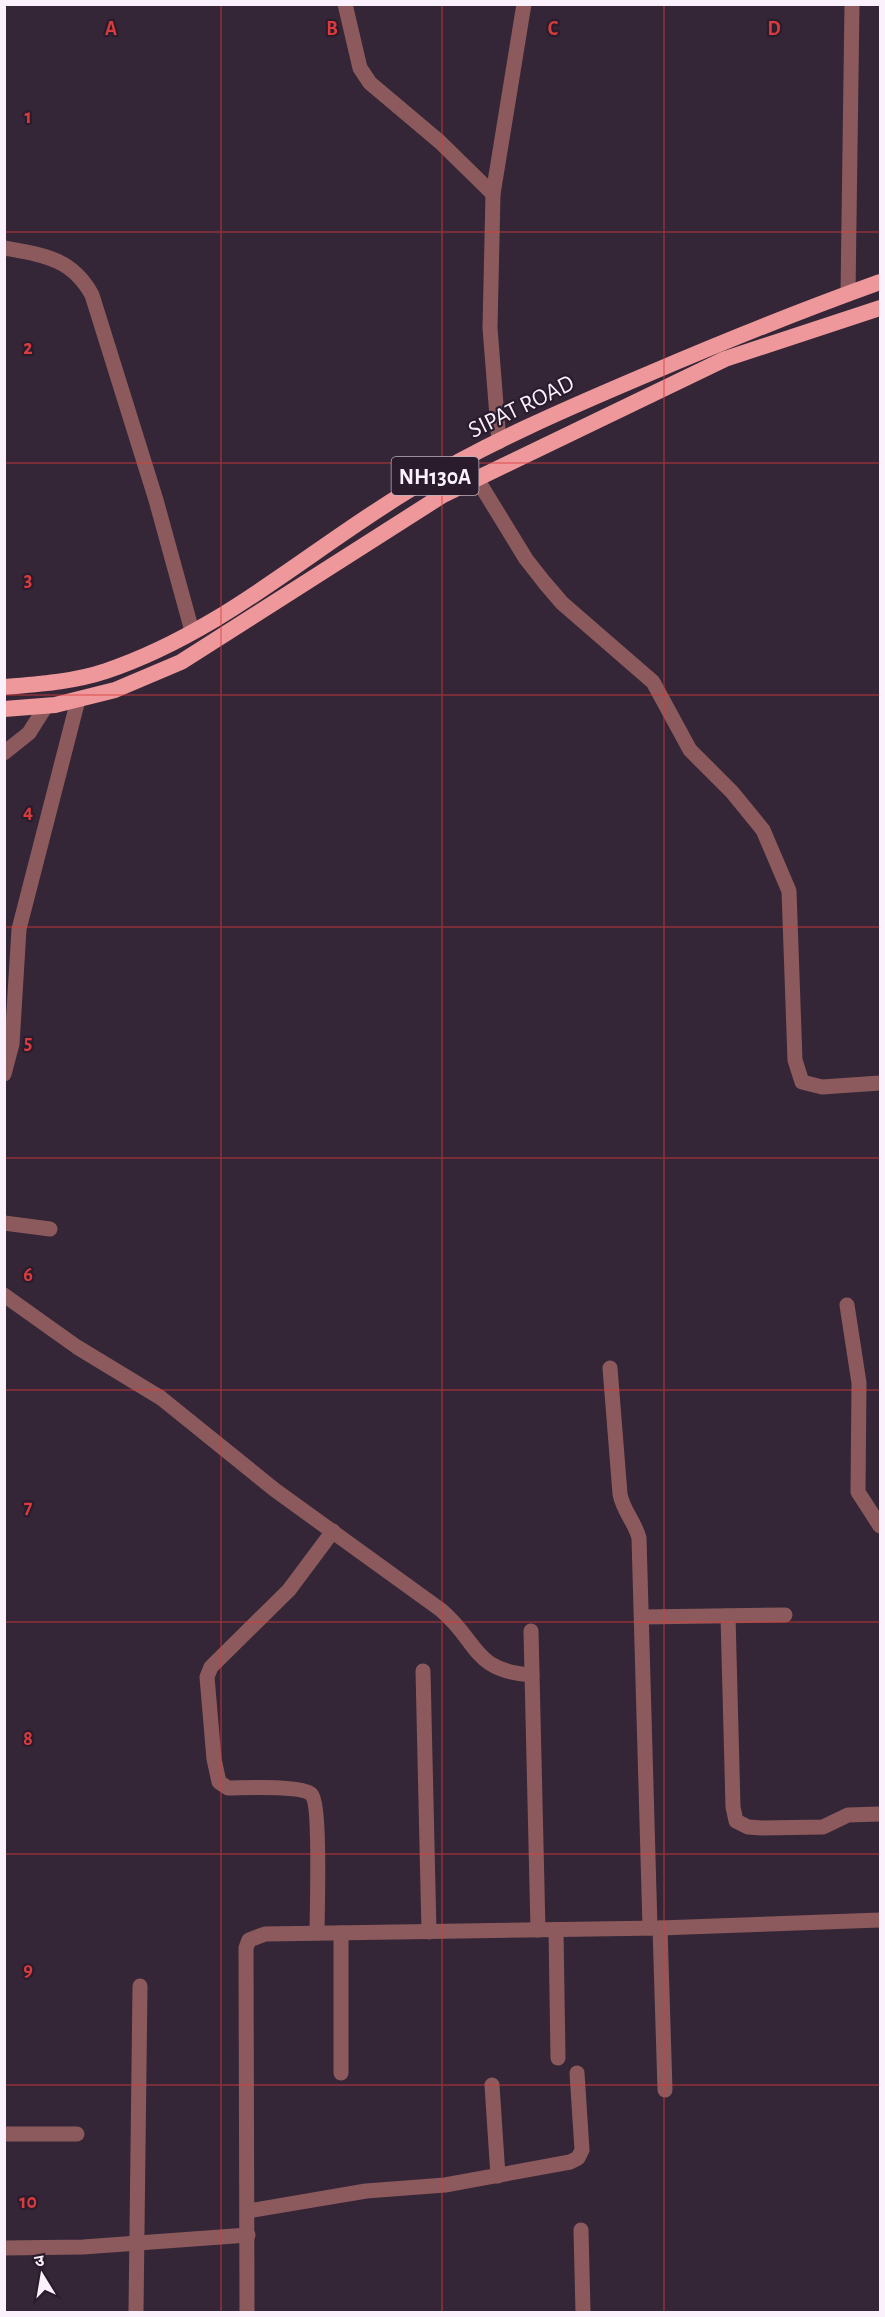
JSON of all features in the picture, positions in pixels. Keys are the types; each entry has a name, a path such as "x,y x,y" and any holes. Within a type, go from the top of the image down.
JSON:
{"highway":[{"name":"SIPAT ROAD","path":"4,687 66,681 106,671 236,609 411,488 548,416 880,282"},
{"name":"NH130A","path":"4,708 46,706 78,700 115,690 180,663 444,495 725,359 880,308"}],"street":[{"path":"345,4 360,68 370,83 440,142 493,194"},
{"path":"499,442 490,328 493,194 524,4"},
{"path":"848,294 852,4"},
{"path":"4,248 44,256 66,265 77,272 92,296 156,500 192,631"},
{"path":"477,479 526,559 544,582 562,603 653,682 686,744 732,792 763,830 789,891 795,1060 802,1082 822,1087 880,1083"},
{"path":"4,1074 12,1044 18,935 78,700"},
{"path":"4,753 29,733 46,706"},
{"path":"4,1223 50,1229"},
{"path":"4,1295 77,1347 161,1398 275,1490 450,1617 482,1659 508,1672 532,1674"},
{"path":"847,1305 859,1383 858,1492 880,1526"},
{"path":"610,1368 622,1506 636,1527 639,1538 655,1928 665,2090"},
{"path":"317,1933 317,1817 314,1798 311,1794 299,1791 228,1788 219,1782 214,1759 207,1677 211,1667 289,1590 333,1531"},
{"path":"642,1617 784,1615"},
{"path":"728,1616 733,1807 736,1821 748,1827 762,1828 823,1827 848,1815 880,1814"},
{"path":"531,1631 538,1930"},
{"path":"423,1671 429,1932"},
{"path":"247,2313 246,1948 249,1940 257,1935 655,1928 880,1920"},
{"path":"556,1930 558,2058"},
{"path":"340,2073 341,1933"},
{"path":"136,2313 140,1986"},
{"path":"248,2211 366,2191 445,2185 570,2162 578,2158 582,2150 577,2073"},
{"path":"492,2085 498,2176"},
{"path":"4,2134 77,2134"},
{"path":"580,2230 583,2313"},
{"path":"4,2248 138,2243 248,2235"}]}
